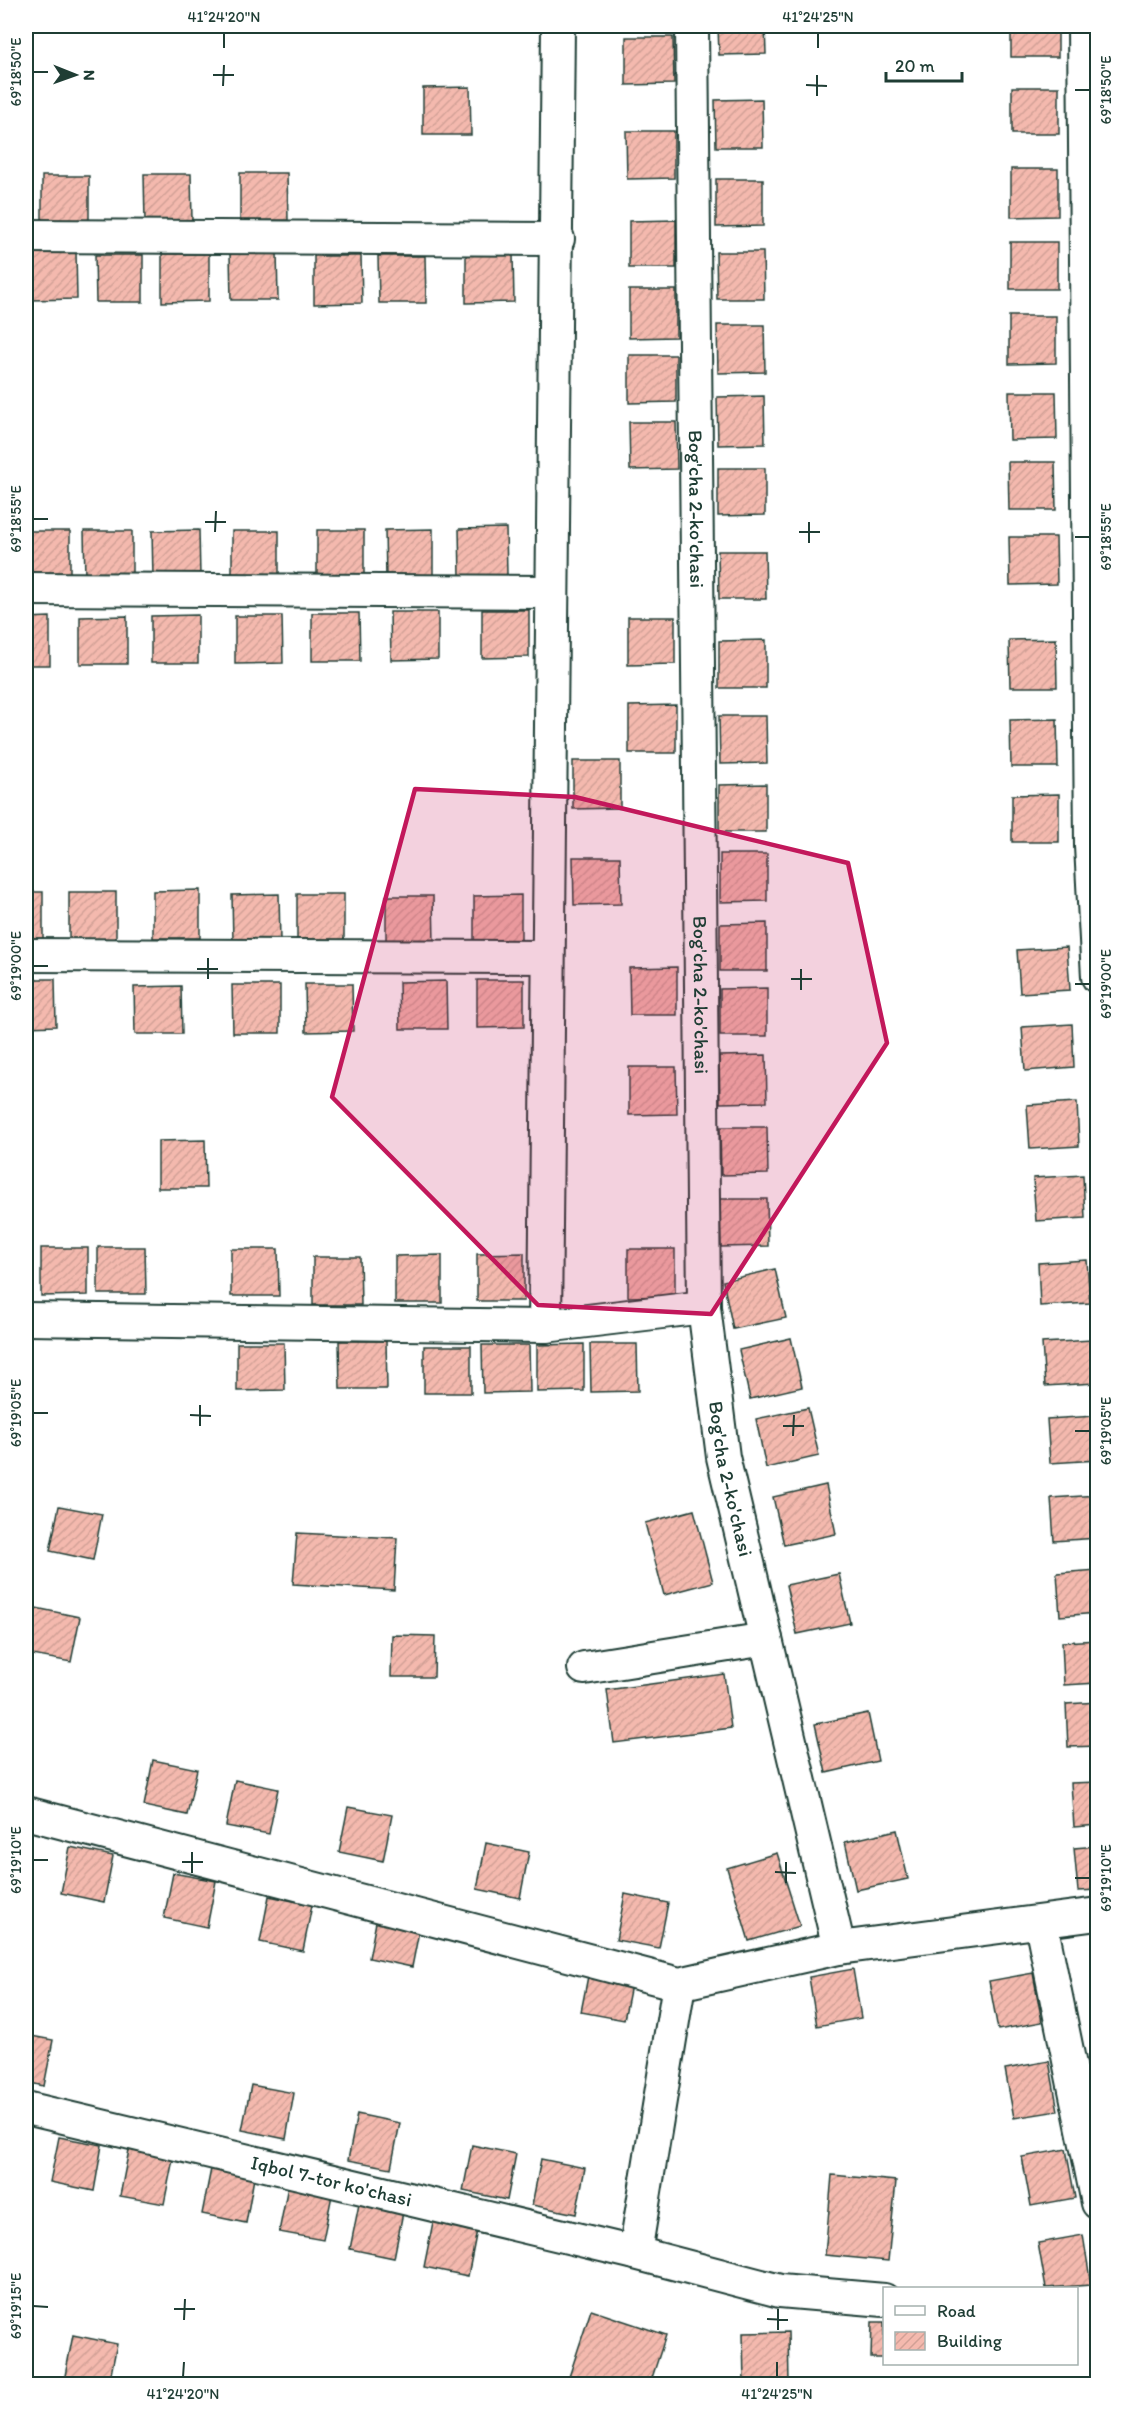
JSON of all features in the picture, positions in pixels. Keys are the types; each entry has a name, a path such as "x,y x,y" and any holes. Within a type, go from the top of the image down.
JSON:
{"street":[{"path":"545,1326 558,239 558,26"},
{"name":"Bog'cha 2-ko'chasi","path":"692,26 704,1307 723,1457 839,1948"},
{"path":"1084,26 1092,846 1098,977"},
{"path":"26,236 558,239"},
{"path":"26,589 552,592"},
{"path":"26,955 548,957"},
{"path":"26,1323 545,1326 704,1307"},
{"path":"584,1668 766,1639"},
{"path":"26,1813 679,1984 839,1948 1098,1914"},
{"path":"1041,1923 1098,2203"},
{"path":"635,2253 679,1984"},
{"name":"Iqbol 7-tor ko'chasi","path":"26,2108 635,2253 780,2291 883,2300"}],"highlighted area":[{"path":"415,789 575,797 848,863 887,1043 711,1314 538,1305 332,1097"}],"building":[{"path":"718,26 765,26 766,54 719,55"},
{"path":"1011,26 1058,26 1058,57 1011,57"},
{"path":"626,37 673,37 674,84 626,85"},
{"path":"470,87 471,135 423,135 423,88"},
{"path":"1012,87 1059,87 1059,134 1012,134"},
{"path":"762,99 763,147 716,147 715,100"},
{"path":"626,131 674,131 674,178 627,179"},
{"path":"1011,169 1058,169 1058,216 1011,217"},
{"path":"240,173 287,173 288,220 240,221"},
{"path":"144,174 191,174 192,221 145,222"},
{"path":"42,176 89,176 89,223 42,224"},
{"path":"716,179 763,179 763,226 716,227"},
{"path":"676,220 676,268 629,268 629,221"},
{"path":"1010,242 1057,242 1057,289 1010,289"},
{"path":"76,252 77,299 29,300 29,253"},
{"path":"277,252 278,300 231,300 230,253"},
{"path":"716,252 763,252 764,299 717,299"},
{"path":"162,254 209,254 209,301 162,302"},
{"path":"95,255 143,255 143,302 96,302"},
{"path":"466,255 513,255 514,302 466,303"},
{"path":"314,256 361,256 362,303 314,304"},
{"path":"378,256 425,256 426,303 379,303"},
{"path":"629,290 676,290 676,337 629,338"},
{"path":"1009,316 1056,316 1056,363 1009,364"},
{"path":"717,325 764,325 765,372 718,373"},
{"path":"629,355 676,355 676,402 629,403"},
{"path":"1009,392 1056,392 1057,439 1010,440"},
{"path":"764,396 765,444 718,445 717,397"},
{"path":"629,422 676,422 677,469 630,470"},
{"path":"1008,462 1055,462 1056,510 1009,510"},
{"path":"718,468 765,468 765,515 718,516"},
{"path":"506,528 507,575 460,576 459,529"},
{"path":"433,529 433,577 386,577 385,530"},
{"path":"199,530 200,577 153,578 152,531"},
{"path":"317,530 364,530 364,577 317,578"},
{"path":"26,531 70,531 70,579 26,579"},
{"path":"84,531 132,531 132,578 85,578"},
{"path":"232,531 279,531 279,578 232,578"},
{"path":"1009,537 1056,537 1057,584 1010,585"},
{"path":"718,551 765,551 766,599 719,599"},
{"path":"482,610 529,610 529,657 482,658"},
{"path":"390,612 438,612 438,659 391,660"},
{"path":"312,613 359,613 360,661 312,661"},
{"path":"198,615 198,663 151,663 151,616"},
{"path":"127,616 127,664 80,664 80,617"},
{"path":"235,616 282,616 283,663 235,664"},
{"path":"50,617 50,665 26,665 26,618"},
{"path":"628,617 675,617 675,664 628,665"},
{"path":"1056,639 1057,687 1010,687 1009,640"},
{"path":"766,640 766,688 719,688 719,641"},
{"path":"676,705 676,753 629,753 629,706"},
{"path":"719,716 766,716 767,763 720,764"},
{"path":"1057,719 1058,767 1011,767 1010,720"},
{"path":"573,761 620,761 620,808 573,809"},
{"path":"766,784 766,832 719,832 719,785"},
{"path":"1059,794 1059,842 1012,842 1012,795"},
{"path":"720,854 767,854 767,901 720,902"},
{"path":"573,857 620,857 621,904 574,905"},
{"path":"200,890 200,938 153,938 153,891"},
{"path":"26,892 43,892 43,940 26,940"},
{"path":"69,892 116,892 116,939 69,939"},
{"path":"279,894 280,942 233,942 232,895"},
{"path":"297,894 344,894 344,941 297,942"},
{"path":"521,895 521,943 474,944 474,896"},
{"path":"386,896 433,896 434,943 386,944"},
{"path":"767,923 767,971 720,971 720,924"},
{"path":"1067,947 1070,990 1020,993 1017,950"},
{"path":"677,967 677,1015 630,1015 629,968"},
{"path":"26,979 55,979 56,1026 26,1027"},
{"path":"477,980 524,980 524,1027 477,1028"},
{"path":"446,981 447,1029 400,1029 399,982"},
{"path":"305,984 352,984 353,1031 306,1032"},
{"path":"232,985 280,985 280,1033 233,1033"},
{"path":"181,986 182,1034 135,1034 134,987"},
{"path":"767,988 767,1036 720,1036 720,989"},
{"path":"1072,1024 1074,1067 1025,1071 1022,1027"},
{"path":"766,1055 767,1102 720,1103 719,1056"},
{"path":"629,1067 676,1067 677,1114 629,1115"},
{"path":"1077,1102 1079,1146 1030,1149 1027,1105"},
{"path":"720,1127 767,1127 768,1174 721,1175"},
{"path":"205,1140 206,1188 158,1188 158,1141"},
{"path":"1083,1175 1085,1218 1036,1221 1033,1178"},
{"path":"720,1199 767,1199 768,1246 721,1247"},
{"path":"98,1247 145,1247 146,1294 98,1294"},
{"path":"41,1248 88,1248 88,1295 41,1296"},
{"path":"231,1249 278,1249 279,1296 231,1296"},
{"path":"628,1249 675,1249 675,1296 628,1297"},
{"path":"524,1253 524,1301 477,1301 477,1254"},
{"path":"442,1255 442,1303 395,1303 395,1256"},
{"path":"313,1257 360,1257 361,1305 313,1305"},
{"path":"1087,1260 1090,1303 1040,1306 1038,1263"},
{"path":"775,1269 786,1318 733,1329 723,1281"},
{"path":"791,1338 802,1387 750,1399 739,1350"},
{"path":"1092,1340 1095,1383 1045,1386 1042,1343"},
{"path":"339,1341 386,1341 387,1389 340,1389"},
{"path":"237,1343 284,1343 285,1390 237,1391"},
{"path":"584,1344 584,1391 537,1392 537,1345"},
{"path":"590,1344 637,1344 638,1391 591,1392"},
{"path":"482,1345 529,1345 530,1392 483,1393"},
{"path":"424,1346 471,1346 471,1393 424,1393"},
{"path":"808,1408 819,1456 766,1468 756,1419"},
{"path":"1096,1416 1098,1460 1050,1463 1047,1419"},
{"path":"826,1485 836,1534 784,1545 773,1497"},
{"path":"1098,1495 1098,1538 1054,1541 1051,1498"},
{"path":"59,1506 102,1514 93,1560 50,1551"},
{"path":"694,1510 713,1582 664,1595 645,1523"},
{"path":"297,1533 397,1538 394,1590 293,1584"},
{"path":"1098,1570 1098,1613 1060,1616 1057,1573"},
{"path":"839,1574 850,1623 797,1634 786,1585"},
{"path":"36,1608 80,1617 71,1662 27,1654"},
{"path":"392,1635 435,1636 434,1677 391,1677"},
{"path":"1098,1640 1098,1683 1064,1685 1062,1642"},
{"path":"724,1674 731,1728 614,1743 607,1690"},
{"path":"1098,1702 1098,1746 1068,1747 1066,1704"},
{"path":"868,1713 878,1761 826,1773 815,1724"},
{"path":"153,1760 197,1769 187,1815 144,1806"},
{"path":"235,1780 278,1789 269,1834 226,1826"},
{"path":"1098,1782 1098,1825 1074,1827 1071,1783"},
{"path":"348,1807 392,1815 383,1861 339,1852"},
{"path":"897,1830 908,1879 856,1890 845,1842"},
{"path":"486,1843 529,1852 520,1898 477,1889"},
{"path":"1098,1846 1098,1890 1078,1891 1074,1848"},
{"path":"70,1847 113,1856 104,1902 61,1893"},
{"path":"777,1853 800,1926 749,1941 727,1868"},
{"path":"173,1873 216,1881 207,1927 164,1918"},
{"path":"625,1894 668,1903 659,1948 616,1940"},
{"path":"269,1896 312,1905 303,1951 260,1942"},
{"path":"378,1912 421,1921 412,1967 369,1958"},
{"path":"590,1966 633,1975 624,2020 581,2012"},
{"path":"853,1969 861,2018 817,2026 809,1977"},
{"path":"1033,1973 1042,2022 998,2030 989,1981"},
{"path":"26,2035 53,2040 44,2086 26,2082"},
{"path":"1049,2061 1058,2111 1014,2118 1005,2069"},
{"path":"251,2085 294,2093 286,2139 242,2130"},
{"path":"357,2114 400,2123 391,2168 348,2160"},
{"path":"59,2137 102,2145 94,2191 50,2182"},
{"path":"472,2145 516,2154 507,2200 463,2191"},
{"path":"1066,2149 1075,2198 1031,2206 1022,2157"},
{"path":"129,2150 173,2159 164,2204 120,2196"},
{"path":"541,2159 585,2168 576,2214 532,2205"},
{"path":"211,2169 254,2178 246,2223 202,2214"},
{"path":"832,2175 896,2181 888,2261 825,2255"},
{"path":"288,2186 332,2195 323,2240 279,2232"},
{"path":"359,2204 403,2212 394,2258 350,2249"},
{"path":"433,2222 477,2230 468,2276 424,2267"},
{"path":"1083,2235 1091,2285 1046,2287 1038,2243"},
{"path":"591,2310 666,2335 650,2384 592,2384 569,2377"},
{"path":"872,2322 883,2322 883,2358 871,2358"},
{"path":"788,2332 789,2384 744,2384 743,2333"},
{"path":"73,2335 117,2344 109,2384 64,2381"}]}
